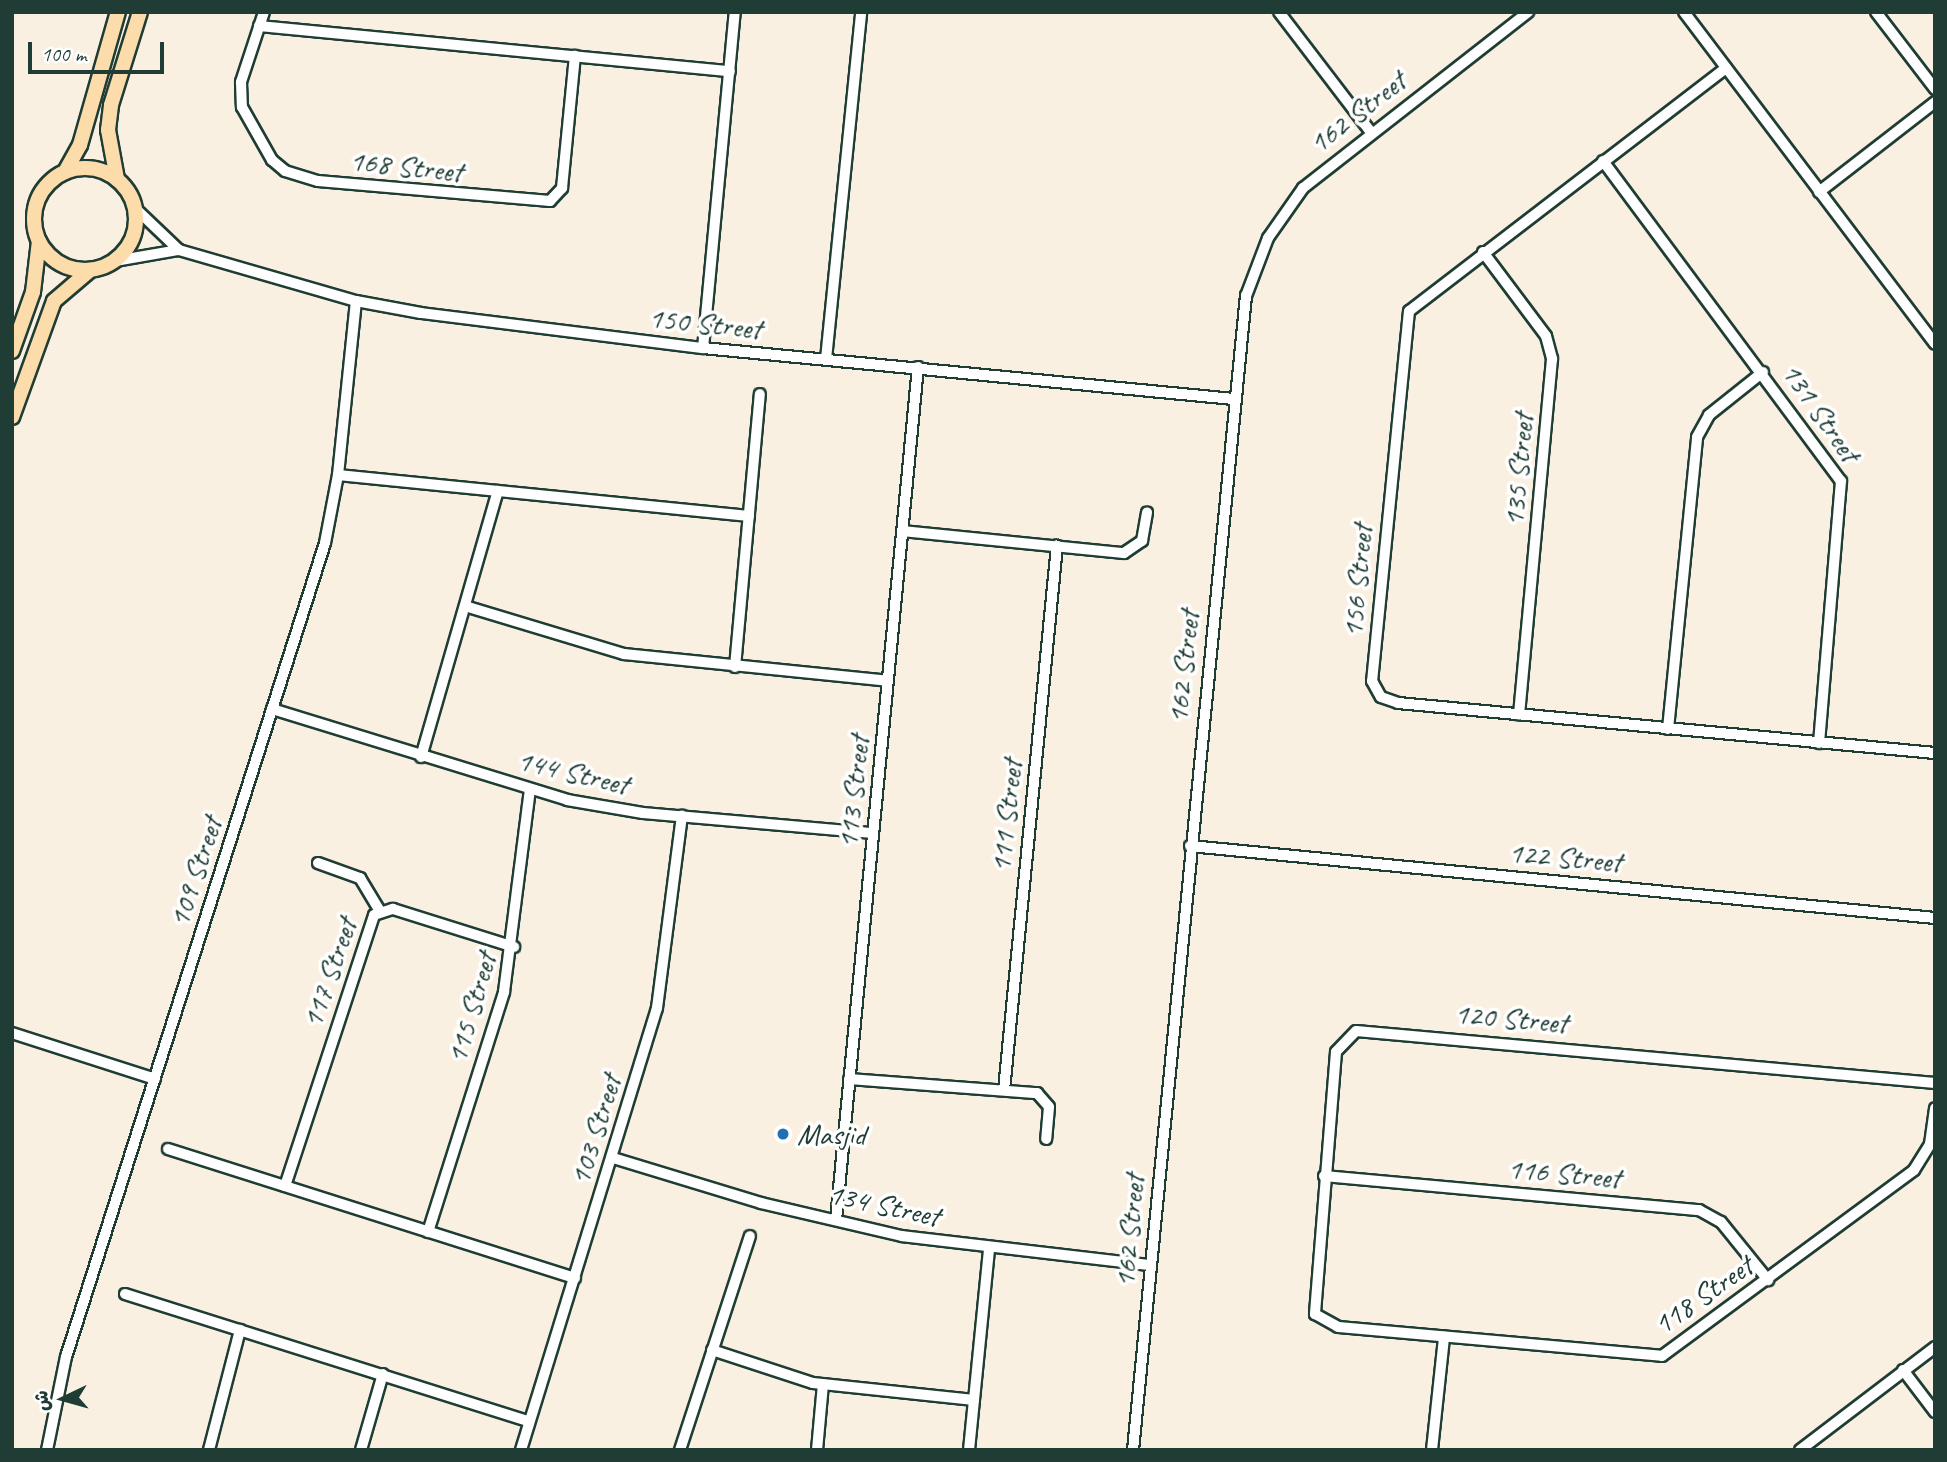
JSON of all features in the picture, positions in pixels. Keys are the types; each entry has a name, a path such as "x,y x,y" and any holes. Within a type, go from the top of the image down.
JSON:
{"main road":[{"path":"12,351 33,292 39,241 38,201 65,172 85,130 118,12"},
{"path":"12,417 54,302 89,270 115,261 133,237 135,208 117,180 109,143 111,105 140,12"},
{"path":"65,172 92,169 117,180"},
{"path":"39,241 60,264 89,270"}],"street":[{"name":"168 Street","path":"264,12 241,82 242,107 262,146 285,171 318,181 533,204 550,201 562,188 575,56"},
{"path":"703,348 735,12"},
{"path":"827,359 861,12"},
{"path":"1279,12 1370,131"},
{"name":"162 Street","path":"1133,1450 1190,846 1246,296 1268,238 1303,188 1370,131 1528,12"},
{"path":"1684,12 1935,344"},
{"path":"1876,12 1935,89"},
{"path":"259,26 730,71"},
{"name":"156 Street","path":"1726,68 1415,303 1406,320 1372,681 1389,702 1935,754"},
{"path":"1819,192 1935,102"},
{"name":"131 Street","path":"1603,161 1763,372 1841,481 1819,743"},
{"name":"150 Street","path":"135,208 179,250"},
{"name":"150 Street","path":"115,261 179,250 356,301 458,320 703,348 1234,399"},
{"name":"135 Street","path":"1483,252 1546,336 1552,359 1519,714"},
{"name":"109 Street","path":"47,1450 66,1357 325,543 338,475 356,301"},
{"name":"113 Street","path":"836,1220 918,368"},
{"path":"1668,729 1697,437 1710,415 1763,372"},
{"path":"735,667 760,394"},
{"path":"338,475 749,516"},
{"path":"421,757 468,607 498,491"},
{"path":"902,531 1131,551 1142,541 1147,512"},
{"name":"111 Street","path":"1004,1090 1057,546"},
{"path":"468,607 596,648 735,667 887,681"},
{"name":"144 Street","path":"272,709 530,790 605,807 873,833"},
{"name":"115 Street","path":"428,1231 514,947 530,790"},
{"name":"103 Street","path":"521,1450 613,1158 660,991 682,816"},
{"name":"122 Street","path":"1190,846 1935,918"},
{"path":"318,863 360,878 380,911"},
{"name":"117 Street","path":"285,1186 367,927 380,911 393,909 514,947"},
{"name":"120 Street","path":"1313,1296 1336,1052 1347,1035 1366,1028 1935,1083"},
{"path":"12,1033 155,1079"},
{"path":"849,1079 1004,1090 1043,1096 1049,1107 1045,1139"},
{"name":"118 Street","path":"1313,1296 1315,1314 1329,1326 1662,1356 1914,1170 1930,1144 1935,1108"},
{"path":"168,1149 575,1278"},
{"name":"134 Street","path":"613,1158 836,1220 989,1248 1150,1265"},
{"name":"116 Street","path":"1324,1176 1699,1210 1721,1222 1768,1280"},
{"path":"680,1450 750,1236"},
{"path":"969,1450 989,1248"},
{"path":"125,1294 529,1421"},
{"path":"209,1450 240,1330"},
{"path":"1432,1450 1444,1337"},
{"path":"1800,1450 1935,1347"},
{"path":"712,1350 823,1384 974,1400"},
{"path":"1903,1370 1935,1412"},
{"path":"361,1450 383,1374"},
{"path":"817,1450 823,1384"}],"place":[{"name":"Masjid","path":"783,1134"}]}
